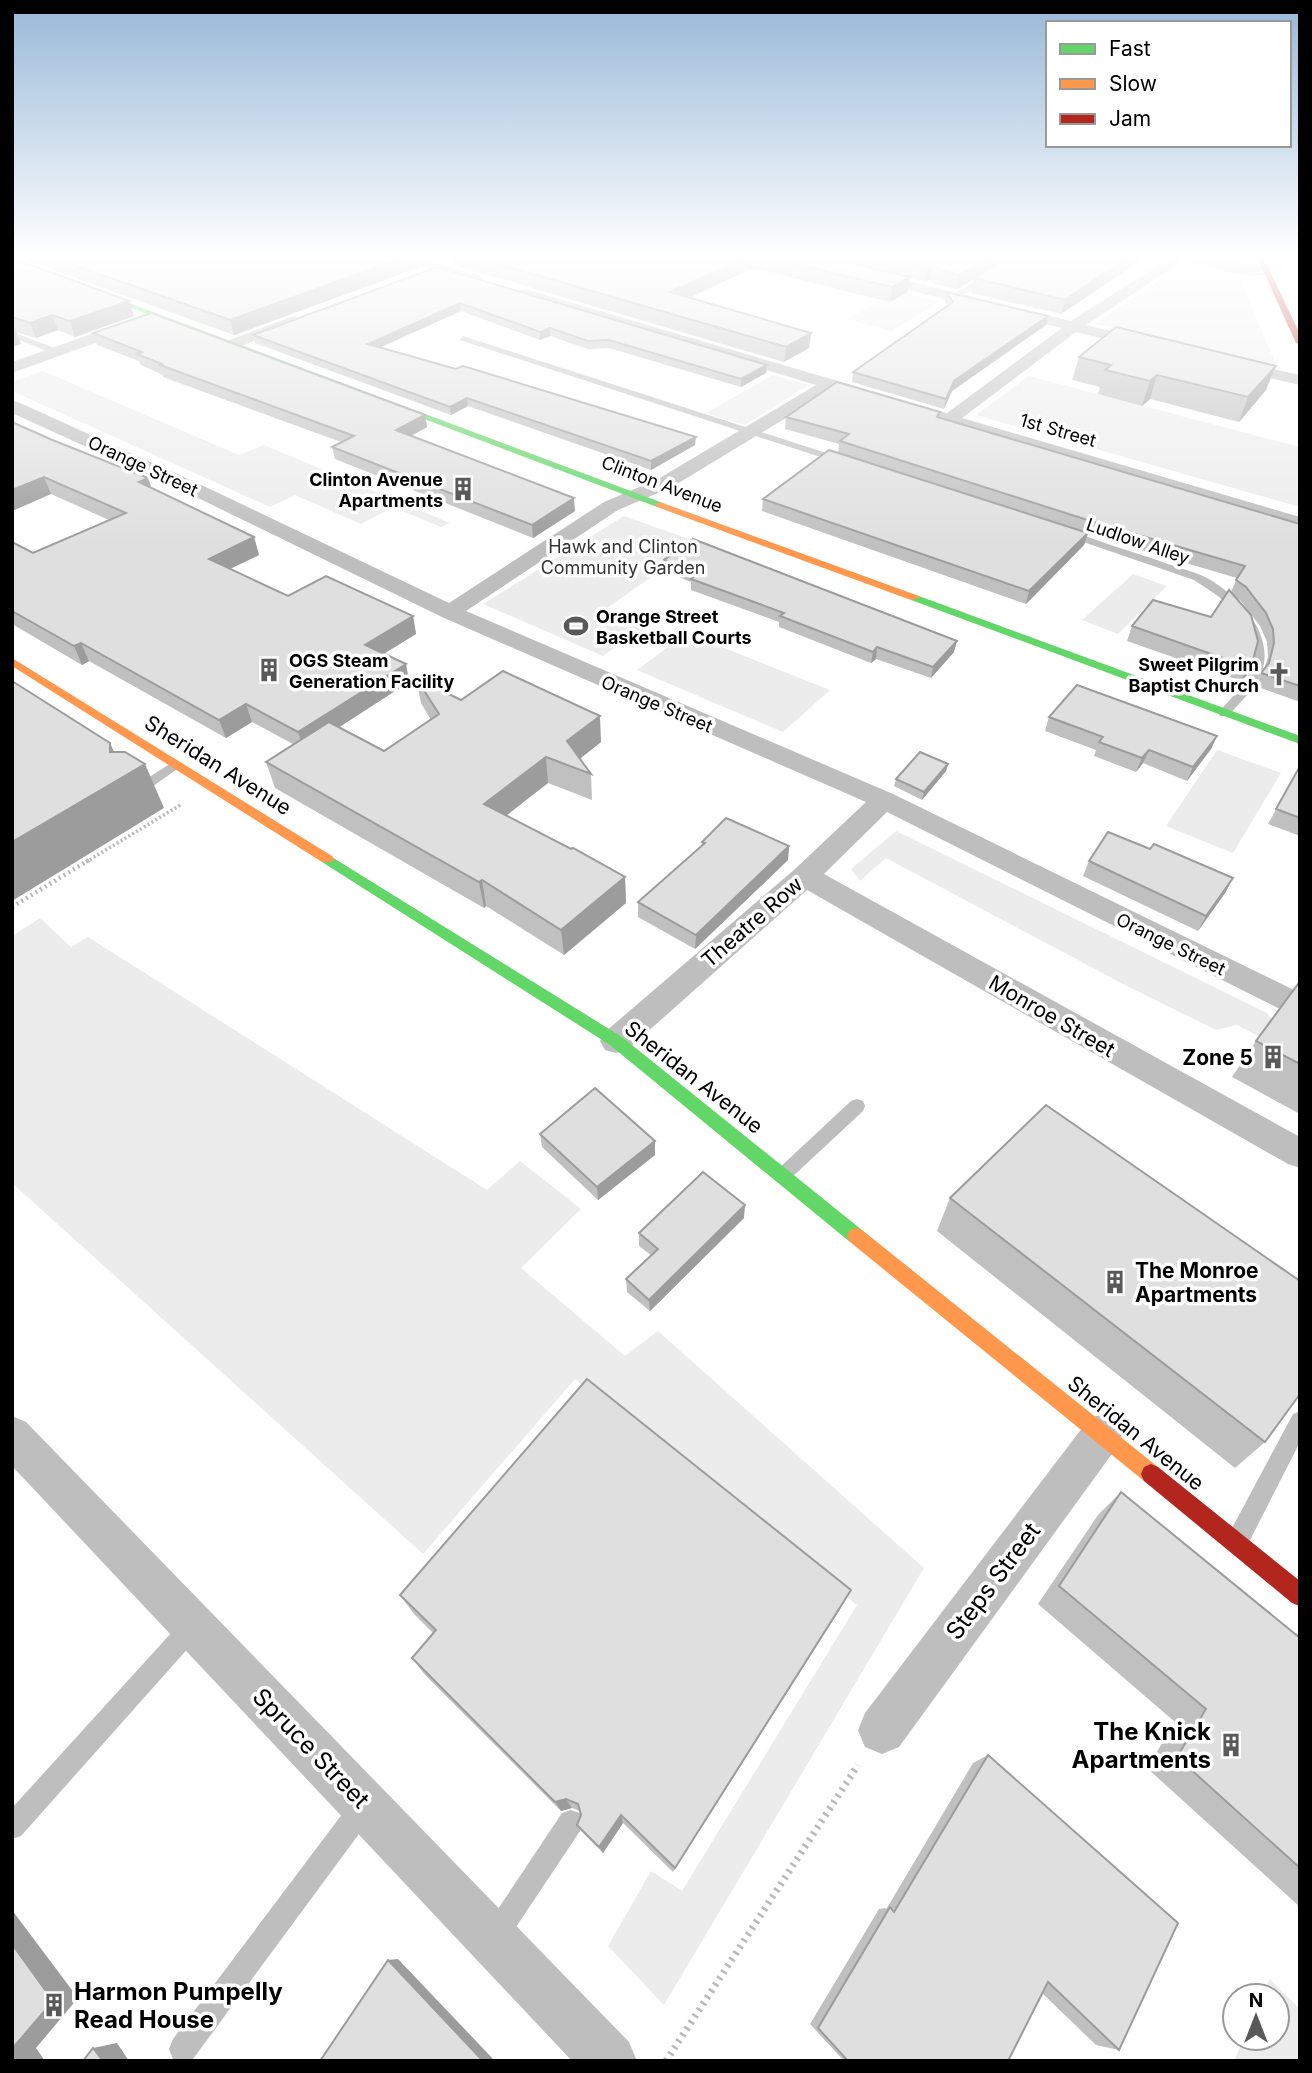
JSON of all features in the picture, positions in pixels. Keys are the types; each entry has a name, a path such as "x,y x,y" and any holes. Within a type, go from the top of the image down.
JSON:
{"main road":[{"name":"Clinton Avenue","path":"263,354 636,496 1300,740"},
{"name":"Sheridan Avenue","path":"16,668 212,786 616,1041 1300,1595"}],"street":[{"path":"12,368 52,354"},
{"name":"1st Street","path":"732,354 1300,523"},
{"path":"948,420 1037,354"},
{"path":"1217,362 1300,380"},
{"path":"450,612 611,506 665,483 831,383"},
{"name":"Orange Street","path":"12,406 201,492 450,612 623,690 884,800 1300,1007"},
{"name":"Theatre Row","path":"616,1041 805,876 884,800"},
{"name":"Monroe Street","path":"805,876 1300,1154"},
{"name":"Steps Street","path":"882,1730 1103,1433"},
{"name":"Spruce Street","path":"12,1436 610,2061"}],"lane":[{"path":"511,354 859,467"},
{"name":"Ludlow Alley","path":"1053,528 1198,578 1218,589 1247,620 1261,647 1257,672 1224,713"},
{"path":"136,791 176,764"},
{"path":"783,1175 858,1106"},
{"path":"1237,1543 1300,1421"},
{"path":"12,1827 193,1625"},
{"path":"183,2049 365,1805"},
{"path":"494,1939 572,1822"}],"path":[{"path":"12,907 212,786"},
{"path":"666,2061 882,1730"}],"green space":[{"path":"1221,354 1271,354 1277,367"},
{"path":"43,371 239,455 264,445 450,523 441,527 393,507 361,524 295,495 270,507 12,391 12,382"},
{"path":"773,375 809,385 744,425 706,413"},
{"path":"1029,376 1300,447 1300,507 976,415"},
{"name":"Hawk and Clinton Community Garden","path":"624,516 700,543 607,608 647,625 603,656 483,604"},
{"path":"1133,574 1167,586 1118,634 1082,620"},
{"path":"687,633 830,690 783,732 637,670"},
{"path":"1217,750 1281,773 1233,853 1166,826"},
{"path":"896,831 1267,1013 1273,1020 1260,1037 1237,1025 1216,1030 1123,984 886,858 860,881 851,869"},
{"path":"40,918 71,947 88,937 487,1190 520,1161 581,1209 521,1268 625,1356 658,1331 924,1568 664,2005 608,1946 651,1871 682,1891 857,1605 575,1379 423,1554 12,1183 12,936"},
{"path":"1291,2000 1300,2009 1300,2061 1234,2061 1238,2052 1291,2052"}],"building":[{"path":"137,354 260,354 425,415 396,430 574,498 532,525 332,447 354,436 160,365 162,364"},
{"path":"304,354 402,354 456,369 463,366 696,437 651,461 467,398 450,407"},
{"path":"656,354 729,354 767,365 741,379"},
{"path":"879,354 993,354 954,381 946,399 853,372"},
{"path":"1083,354 1226,354 1276,366 1248,397 1157,375 1150,381 1105,370 1111,365 1079,357"},
{"path":"837,382 940,412 937,417 1300,524 1300,686 1261,673 1269,663 1274,643 1273,629 1266,613 1246,587 1236,580 1245,566 1097,523 840,441 849,434 786,417"},
{"path":"12,422 148,478 139,482 254,537 209,559 288,596 326,576 413,616 365,645 406,664 298,732 246,704 219,720 81,643 74,646 12,611 12,542 33,553 126,513 44,477 12,490"},
{"path":"829,450 1088,533 1029,591 763,499"},
{"path":"693,539 957,641 933,667 877,647 873,652 780,616 784,613 691,579 699,573 664,560"},
{"path":"1229,590 1251,615 1258,641 1253,660 1248,667 1132,626 1153,600 1211,617"},
{"path":"503,671 600,716 567,741 591,774 546,757 484,804 625,877 561,930 482,880 479,882 266,762 329,722 384,751 439,714 416,678 461,700"},
{"path":"12,681 110,743 110,752 125,752 145,764 12,842"},
{"path":"1077,685 1217,736 1193,767 1149,750 1142,758 1099,742 1103,737 1049,717"},
{"path":"920,752 948,764 924,792 896,779"},
{"path":"1300,766 1300,818 1276,809"},
{"path":"726,818 789,846 696,935 638,902 705,843 702,842"},
{"path":"1108,832 1150,849 1154,844 1233,878 1206,916 1089,861"},
{"path":"1298,984 1300,985 1300,1064 1256,1041"},
{"path":"595,1088 655,1141 597,1187 540,1134"},
{"name":"The Monroe Apartments","path":"1046,1105 1300,1281 1300,1394 1265,1442 950,1198"},
{"path":"703,1172 745,1205 649,1300 626,1279 658,1249 639,1233"},
{"path":"587,1379 851,1590 675,1868 621,1815 599,1847 577,1825 581,1815 578,1804 566,1799 555,1802 412,1658 436,1630 400,1595"},
{"path":"1121,1492 1300,1638 1300,1868 1177,1757 1206,1709 1059,1586"},
{"path":"988,1755 1178,1923 1119,2050 1048,1982 1008,2061 848,2061 818,2028 890,1907 894,1912"},
{"path":"12,1944 53,2001 12,2049"},
{"path":"388,1960 483,2061 320,2061"},
{"path":"93,2048 103,2061 83,2061"}],"traffic: fast":[{"path":"258,354 660,505"},
{"path":"915,598 1300,740"},
{"path":"327,859 616,1041 856,1236"}],"traffic: slow":[{"path":"660,505 915,598"},
{"path":"12,661 327,859"},
{"path":"856,1236 1151,1474"}],"traffic: jam":[{"path":"1151,1474 1300,1595"}],"place":[{"name":"Clinton Avenue Apartments","path":"463,489"},
{"name":"Orange Street Basketball Courts","path":"576,626"},
{"name":"OGS Steam Generation Facility","path":"269,670"},
{"name":"Sweet Pilgrim Baptist Church","path":"1279,674"},
{"name":"Zone 5","path":"1273,1057"},
{"name":"The Monroe Apartments","path":"1115,1282"},
{"name":"The Knick Apartments","path":"1231,1745"},
{"name":"Harmon Pumpelly Read House","path":"54,2005"}]}
